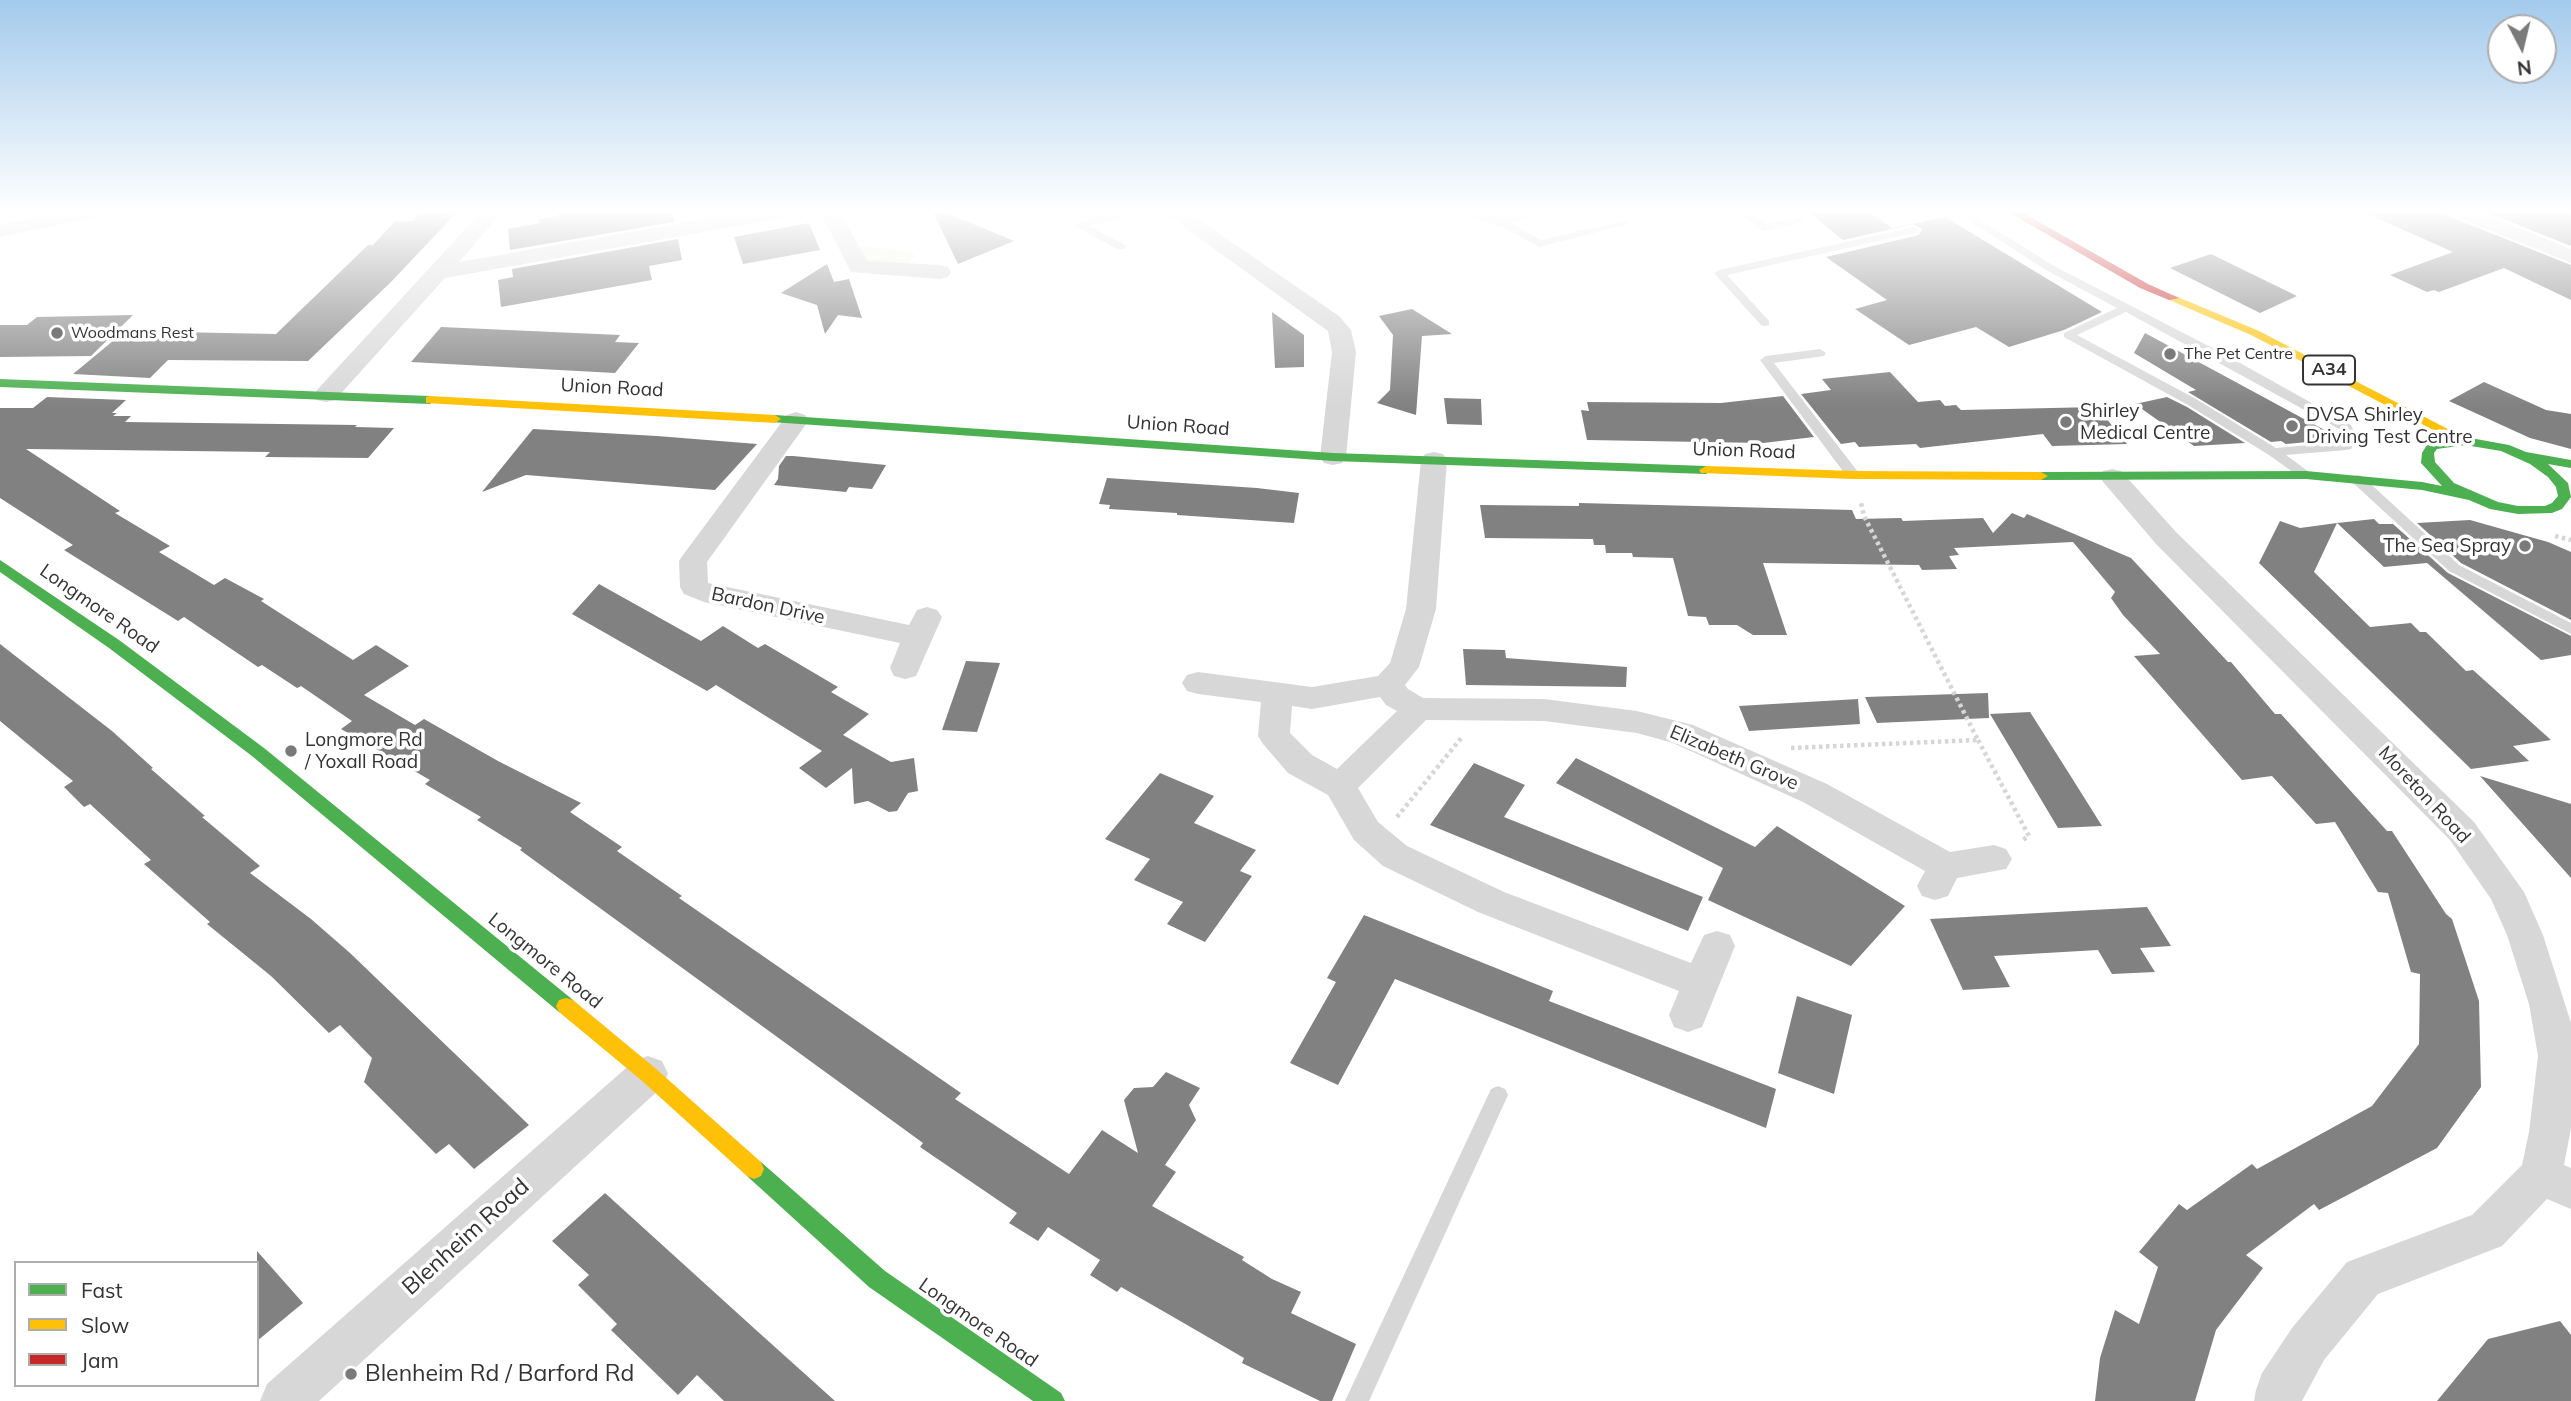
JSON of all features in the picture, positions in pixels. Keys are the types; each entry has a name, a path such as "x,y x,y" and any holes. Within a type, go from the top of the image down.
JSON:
{"main road":[{"name":"A34","path":"2125,275 2189,307 2255,333 2465,441"},
{"name":"A34","path":"2189,307 2239,340 2382,412 2422,446"},
{"name":"Union Road","path":"0,383 326,395 796,420 1333,457 1853,475 2306,475 2422,486 2468,496"},
{"name":"Union Road","path":"0,389 30,386"},
{"name":"Union Road","path":"2324,476 2405,468 2422,446 2465,441"},
{"path":"2465,441 2504,448 2524,456 2553,474 2568,495 2557,506 2547,510"},
{"path":"2422,446 2438,477 2468,496 2518,510 2547,510 2571,519"},
{"path":"2524,456 2571,464"},
{"name":"Longmore Road","path":"0,565 114,644 258,752 648,1074 877,1279 1053,1401"}],"street":[{"path":"326,395 436,275"},
{"path":"1266,275 1331,321 1339,330 1344,352 1333,457"},
{"name":"Bardon Drive","path":"796,420 693,561 694,587 704,593 922,627 905,668"},
{"path":"1198,683 1312,698 1388,685 1404,667 1421,609 1434,460"},
{"name":"Moreton Road","path":"2112,477 2166,538 2462,831 2506,892 2525,935 2548,1004 2558,1056 2552,1121 2556,1182 2487,1231 2363,1279 2308,1345 2279,1390 2278,1401"},
{"path":"1340,786 1418,709 1397,697 1388,685"},
{"path":"1277,694 1274,736 1300,764 1340,786 1366,831 1395,856 1695,999 1717,946"},
{"name":"Elizabeth Grove","path":"1418,709 1544,710 1637,722 1682,733 1815,793 1941,876 1994,859"},
{"name":"Blenheim Road","path":"284,1401 648,1074"}],"lane":[{"path":"1721,275 1765,323"},
{"path":"2064,275 2327,415 2347,428 2351,438 2346,446 2274,452"},
{"path":"2126,308 2068,335 2192,402 2274,452 2306,475"},
{"path":"1821,353 1766,360 1853,475"},
{"path":"2357,479 2454,568 2571,629"},
{"path":"1357,1401 1498,1094"}],"path":[{"path":"1853,475 1864,516 2029,835 1994,859"},
{"path":"1376,842 1483,711"},
{"path":"1724,750 1978,740"}],"building":[{"path":"337,275 397,275 308,361 168,360 150,378 73,374 125,331 276,334"},
{"path":"651,275 652,280 501,307 498,280 513,277"},
{"path":"809,275 831,275 834,282 849,279 862,318 838,315 825,334 817,305 781,293"},
{"path":"1852,275 2041,275 2102,312 2064,330 2009,347 1976,327 1909,345 1855,309 1887,300"},
{"path":"2185,275 2255,275 2297,296 2260,313"},
{"path":"2391,275 2484,275 2439,292 2427,292"},
{"path":"2519,275 2571,275 2571,300"},
{"path":"1412,309 1452,334 1422,336 1416,415 1377,403 1390,390 1393,335 1379,316"},
{"path":"1272,312 1304,335 1304,367 1275,368"},
{"name":"Woodmans Rest","path":"133,315 91,356 0,357 0,325 27,325 37,317"},
{"path":"441,327 620,335 615,342 639,343 615,373 411,362"},
{"path":"2145,333 2341,439 2286,444 2281,441 2271,442 2188,392 2196,390 2134,353"},
{"path":"1890,372 1918,402 1940,400 1945,406 1956,405 1961,410 2097,407 2127,444 2052,446 2043,434 1920,448 1916,444 1859,447 1855,442 1841,444 1801,394 1831,390 1822,379"},
{"path":"2484,382 2546,410 2571,414 2571,449 2530,438 2449,401"},
{"path":"1783,396 1814,437 1763,443 1587,440 1581,410 1589,411 1587,402 1721,403"},
{"path":"47,397 126,400 112,413 117,413 113,416 131,416 125,422 357,425 355,427 394,428 368,458 265,457 270,452 26,449 120,511 115,513 170,546 159,552 214,585 225,578 264,599 261,601 353,660 376,645 409,666 364,695 415,725 424,719 498,761 581,803 570,812 622,847 617,851 682,896 679,898 961,1093 955,1099 1069,1174 1102,1130 1138,1153 1124,1100 1134,1088 1153,1087 1166,1072 1200,1088 1189,1105 1196,1120 1165,1165 1176,1172 1152,1206 1244,1257 1242,1260 1272,1279 1301,1292 1291,1313 1356,1344 1332,1401 1320,1401 1242,1363 1244,1358 1121,1287 1117,1292 1090,1275 1100,1260 1048,1227 1038,1241 1009,1223 1017,1213 920,1147 923,1143 520,850 522,848 477,820 481,817 425,784 430,780 341,729 352,721 301,686 297,688 262,665 258,667 184,617 178,621 64,550 73,545 0,498 0,408 33,408"},
{"path":"2167,397 2245,443 2194,446 2135,404"},
{"path":"1444,398 1481,399 1482,425 1447,424"},
{"path":"533,429 757,444 715,490 526,475 482,492"},
{"path":"786,456 886,465 872,489 849,487 846,492 774,485 778,479 779,466"},
{"path":"1107,478 1299,493 1294,523 1177,515 1109,509 1110,505 1099,504"},
{"path":"1579,503 1852,510 1856,519 1901,518 1903,521 1983,518 1993,533 2012,513 2024,518 2027,514 2131,558 2228,662 2231,662 2275,714 2281,714 2387,831 2392,831 2446,914 2452,919 2479,1001 2481,1087 2437,1148 2319,1210 2314,1204 2246,1255 2263,1268 2216,1330 2195,1401 2095,1401 2100,1358 2115,1310 2139,1324 2158,1267 2139,1252 2179,1204 2187,1210 2252,1164 2257,1169 2372,1106 2419,1044 2420,974 2411,972 2388,893 2378,892 2335,822 2316,824 2272,776 2242,780 2134,656 2160,654 2123,615 2111,598 2115,592 2073,542 1954,548 1959,555 1949,556 1957,569 1922,570 1919,565 1763,563 1787,635 1753,635 1737,625 1709,625 1706,617 1688,616 1673,558 1606,553 1605,545 1594,545 1593,539 1485,538 1480,505 1579,506"},
{"path":"2374,519 2379,524 2393,524 2448,573 2571,636 2571,655 2541,660 2427,563 2384,567 2337,523"},
{"path":"2470,520 2548,542 2571,552 2571,620 2461,563 2417,523"},
{"path":"2280,521 2300,528 2337,523 2314,572 2370,627 2411,623 2420,632 2426,632 2466,671 2473,670 2551,740 2513,746 2529,761 2471,769 2259,563"},
{"path":"599,584 701,641 723,626 758,648 765,644 838,687 831,692 869,714 843,735 891,762 914,758 918,791 908,793 897,811 889,812 868,801 854,804 852,768 826,788 799,768 822,751 716,685 707,691 572,614"},
{"path":"0,644 112,731 153,768 151,769 205,816 202,817 260,866 250,873 311,919 350,953 529,1125 474,1169 449,1144 436,1154 364,1082 372,1058 340,1025 329,1033 271,976 207,924 210,922 144,864 151,860 90,804 84,807 64,787 73,781 0,721"},
{"path":"1463,649 1505,650 1506,658 1627,667 1626,687 1466,685"},
{"path":"966,661 1000,663 977,732 942,730"},
{"path":"1988,693 1989,718 1877,723 1865,697"},
{"path":"1858,699 1860,724 1749,731 1739,706"},
{"path":"2030,712 2102,826 2058,828 1990,714"},
{"path":"1576,758 1755,847 1777,826 1905,906 1851,966 1708,900 1723,868 1556,783"},
{"path":"1474,763 1525,785 1504,817 1703,897 1688,931 1430,825"},
{"path":"1160,773 1214,796 1194,823 1256,850 1240,871 1252,876 1205,942 1167,924 1183,902 1134,880 1150,859 1105,839"},
{"path":"2480,776 2571,804 2571,878"},
{"path":"2147,907 2171,946 2140,948 2155,972 2112,974 2098,950 1994,956 2010,987 1963,990 1930,919"},
{"path":"1364,915 1553,991 1549,1001 1776,1089 1766,1128 1395,979 1338,1085 1290,1063 1336,982 1327,978"},
{"path":"1797,996 1852,1015 1834,1094 1778,1073"},
{"path":"605,1193 835,1401 724,1401 697,1375 678,1395 611,1330 617,1324 578,1285 589,1275 552,1241"},
{"path":"257,1251 303,1303 259,1339 259,1261"},
{"path":"2560,1321 2571,1335 2571,1401 2437,1401 2488,1339"}],"traffic: fast":[{"path":"0,383 430,400"},
{"path":"775,419 1333,457 1706,470"},
{"path":"2465,441 2504,448 2535,461 2553,474 2563,486 2565,496 2557,506 2547,510 2518,510 2495,506 2449,486 2428,463 2428,453 2433,446 2465,441"},
{"path":"2524,456 2571,464"},
{"path":"2041,476 2306,475 2422,486 2468,496"},
{"path":"0,565 114,644 258,752 566,1006"},
{"path":"754,1169 877,1279 1053,1401"}],"traffic: slow":[{"path":"2173,298 2255,333 2465,441"},
{"path":"430,400 775,419"},
{"path":"1706,470 1853,475 2041,476"},
{"path":"566,1006 648,1074 754,1169"}],"traffic: jam":[{"path":"2125,275 2173,298"}],"place":[{"name":"Woodmans Rest","path":"57,333"},
{"name":"The Pet Centre","path":"2170,354"},
{"name":"Shirley Medical Centre","path":"2066,422"},
{"name":"DVSA Shirley Driving Test Centre","path":"2292,426"},
{"name":"The Sea Spray","path":"2525,546"},
{"name":"Longmore Rd / Yoxall Road","path":"291,751"},
{"name":"Blenheim Rd / Barford Rd","path":"351,1374"}]}
